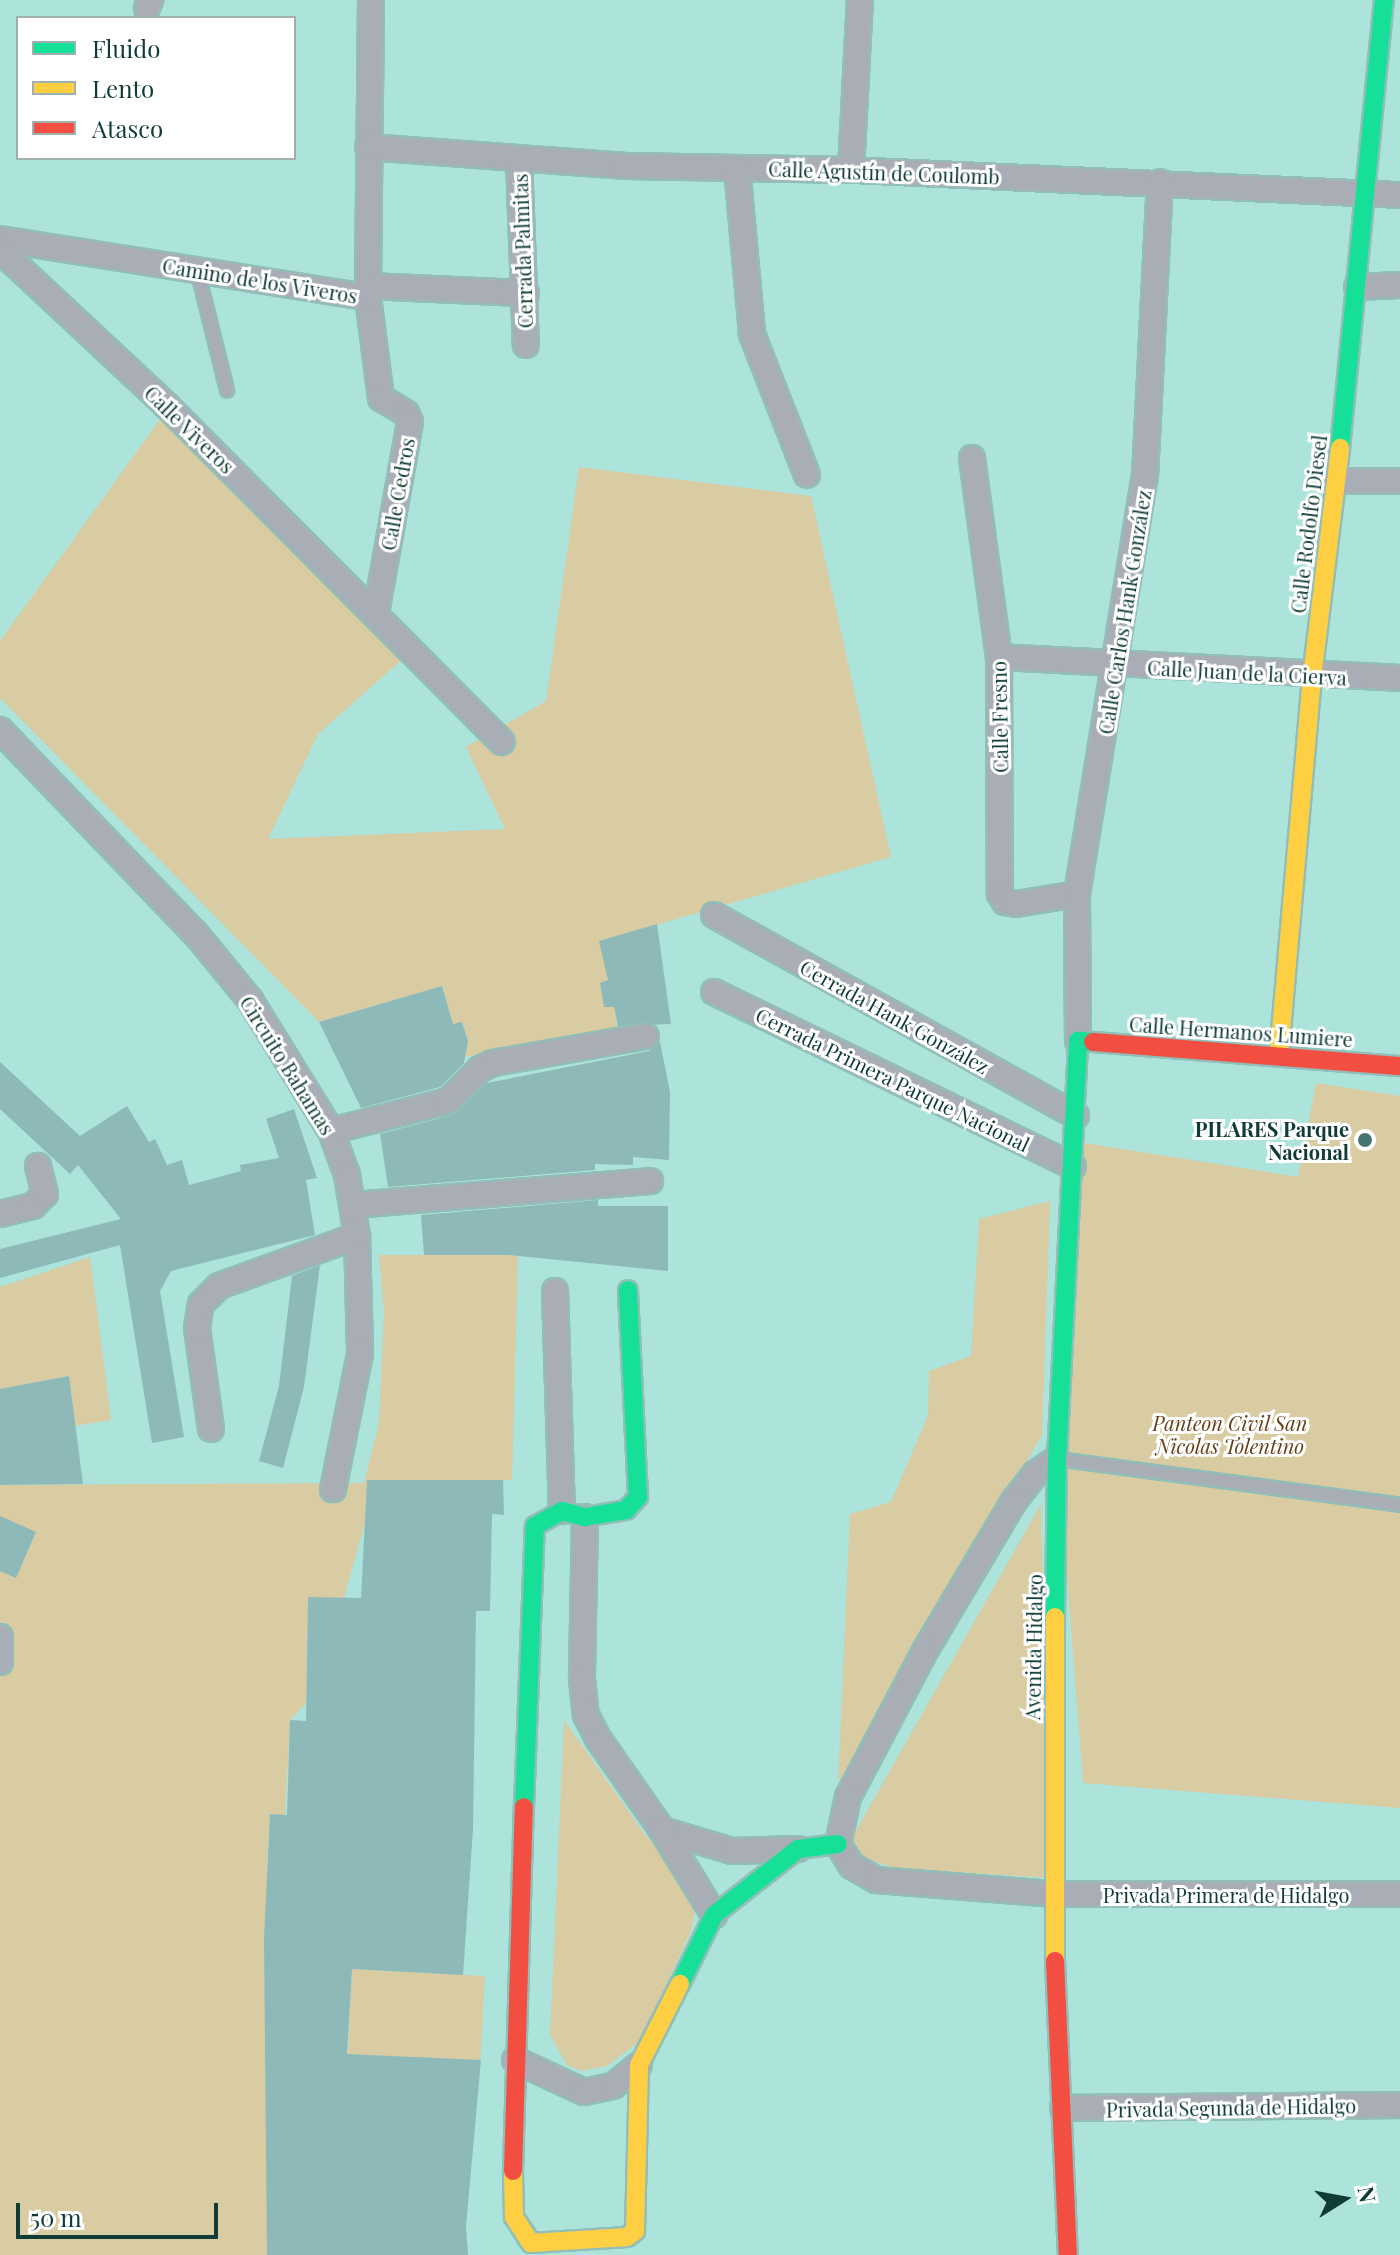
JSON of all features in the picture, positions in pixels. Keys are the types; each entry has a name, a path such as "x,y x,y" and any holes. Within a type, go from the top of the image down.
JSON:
{"street":[{"name":"Camino de los Viveros","path":"0,239 198,273 368,292 371,0"},
{"path":"851,170 860,0"},
{"name":"Calle Rodolfo Diesel","path":"1279,1054 1312,677 1337,481 1357,287 1362,194 1384,0"},
{"name":"Calle Agustín de Coulomb","path":"368,147 519,158 1160,182 1400,195"},
{"name":"Cerrada Palmitas","path":"519,158 526,345"},
{"path":"737,168 752,334 807,475"},
{"name":"Calle Carlos Hank González","path":"1078,1041 1077,894 1117,665 1145,476 1160,182"},
{"name":"Calle Viveros","path":"0,250 376,612 502,742"},
{"path":"1357,287 1400,285"},
{"path":"368,292 526,293"},
{"name":"Calle Cedros","path":"368,292 381,398 406,413 410,422 376,612"},
{"name":"Calle Fresno","path":"972,458 999,657 1000,894 1005,902 1016,904 1077,894"},
{"path":"1337,481 1400,481"},
{"name":"Calle Juan de la Cierva","path":"999,657 1312,677 1400,678"},
{"name":"Circuito Bahamas","path":"0,730 132,864 250,1000 331,1131 353,1205 357,1236 360,1354 333,1489"},
{"name":"Cerrada Hank González","path":"714,915 1076,1116"},
{"name":"Cerrada Primera Parque Nacional","path":"714,992 1073,1166"},
{"path":"331,1131 448,1101 480,1069 493,1063 646,1036"},
{"name":"Calle Hermanos Lumiere","path":"1078,1041 1279,1054 1400,1066"},
{"name":"Avenida Hidalgo","path":"1068,2255 1052,1894 1057,1459 1078,1041"},
{"path":"0,1214 33,1206 45,1194 38,1166"},
{"path":"353,1205 650,1181"},
{"path":"211,1429 197,1328 201,1304 219,1286 357,1236"},
{"path":"628,1290 638,1497 626,1510 573,1514 535,1526 515,2060 514,2217 531,2243 627,2237 635,2231 639,2065"},
{"path":"555,1291 586,1715 714,1915"},
{"path":"662,1830 732,1851 838,1844 848,1797 926,1649 1014,1501 1036,1473 1057,1459"},
{"path":"0,1637 0,1662"},
{"name":"Privada Primera de Hidalgo","path":"838,1844 852,1866 876,1880 1052,1894 1400,1894"},
{"path":"515,2060 584,2092 613,2086 639,2065 714,1915 798,1849"},
{"name":"Privada Segunda de Hidalgo","path":"1063,2108 1400,2105"}],"lane":[{"path":"198,273 227,390"},
{"path":"1057,1459 1400,1505"}],"green space":[{"path":"161,418 406,656 318,734 268,839 505,829 466,747 546,701 579,467 811,496 891,857 600,941 608,980 600,984 604,1006 614,1007 619,1036 463,1057 468,1041 463,1023 453,1024 442,986 319,1022 0,698 0,641"},
{"name":"Panteon Civil San Nicolas Tolentino","path":"1316,1083 1400,1096 1400,1808 1083,1783 1058,1459 1078,1142 1298,1177"},
{"path":"1050,1201 1042,1435 838,1783 850,1514 891,1502 928,1415 929,1371 971,1356 979,1219"},
{"path":"379,1255 518,1255 512,1480 367,1480 367,1514 344,1598 308,1598 306,1703 290,1720 285,1815 270,1814 267,1861 267,2255 0,2255 0,1485 364,1483 379,1422 384,1312"},
{"path":"90,1257 111,1420 74,1426 69,1376 0,1389 0,1287"},
{"path":"1041,1504 1049,1878 895,1868 869,1860 854,1849 854,1834"},
{"path":"564,1720 646,1836 690,1878 695,1910 691,1931 640,2041 607,2066 581,2071 567,2065 550,2035"},
{"path":"352,1969 485,1976 480,2061 348,2054"}],"building":[{"path":"657,924 671,1024 618,1026 614,1007 604,1007 600,983 608,980 599,941"},
{"path":"442,986 453,1024 462,1022 468,1041 464,1063 440,1087 361,1108 319,1022"},
{"path":"660,1042 670,1092 669,1160 633,1157 633,1165 595,1164 595,1170 388,1187 380,1134 452,1115 487,1083 649,1051"},
{"path":"0,1062 80,1136 127,1106 149,1142 155,1139 167,1165 182,1160 189,1185 241,1171 240,1165 279,1158 266,1119 294,1109 317,1178 306,1180 315,1235 171,1271 160,1291 184,1437 152,1443 120,1245 0,1278 0,1249 121,1219 78,1165 70,1174 0,1109"},
{"path":"598,1200 598,1206 668,1206 668,1271 509,1255 424,1255 421,1215"},
{"path":"320,1265 304,1387 283,1468 259,1461 279,1386 292,1276"},
{"path":"69,1376 83,1484 0,1485 0,1389"},
{"path":"367,1480 503,1480 504,1515 492,1514 490,1611 476,1611 473,1829 463,1975 352,1969 347,2054 481,2060 466,2226 468,2255 267,2255 264,1938 270,1814 287,1815 290,1720 306,1721 308,1597 361,1598"},
{"path":"0,1516 36,1532 16,1578 0,1571"}],"traffic: fast":[{"path":"1340,448 1384,0"},
{"path":"1055,1617 1057,1459 1078,1041 1093,1042"},
{"path":"524,1807 535,1526 562,1511 585,1517 626,1510 638,1497 628,1290"},
{"path":"680,1984 714,1915 798,1849 838,1844"}],"traffic: slow":[{"path":"1279,1054 1312,677 1340,448"},
{"path":"1055,1617 1055,1961"},
{"path":"513,2171 514,2217 531,2243 627,2237 635,2231 639,2065 680,1984"}],"traffic: jam":[{"path":"1093,1042 1400,1066"},
{"path":"513,2171 524,1807"},
{"path":"1055,1961 1068,2255"}],"place":[{"name":"PILARES Parque Nacional","path":"1365,1140"}]}
